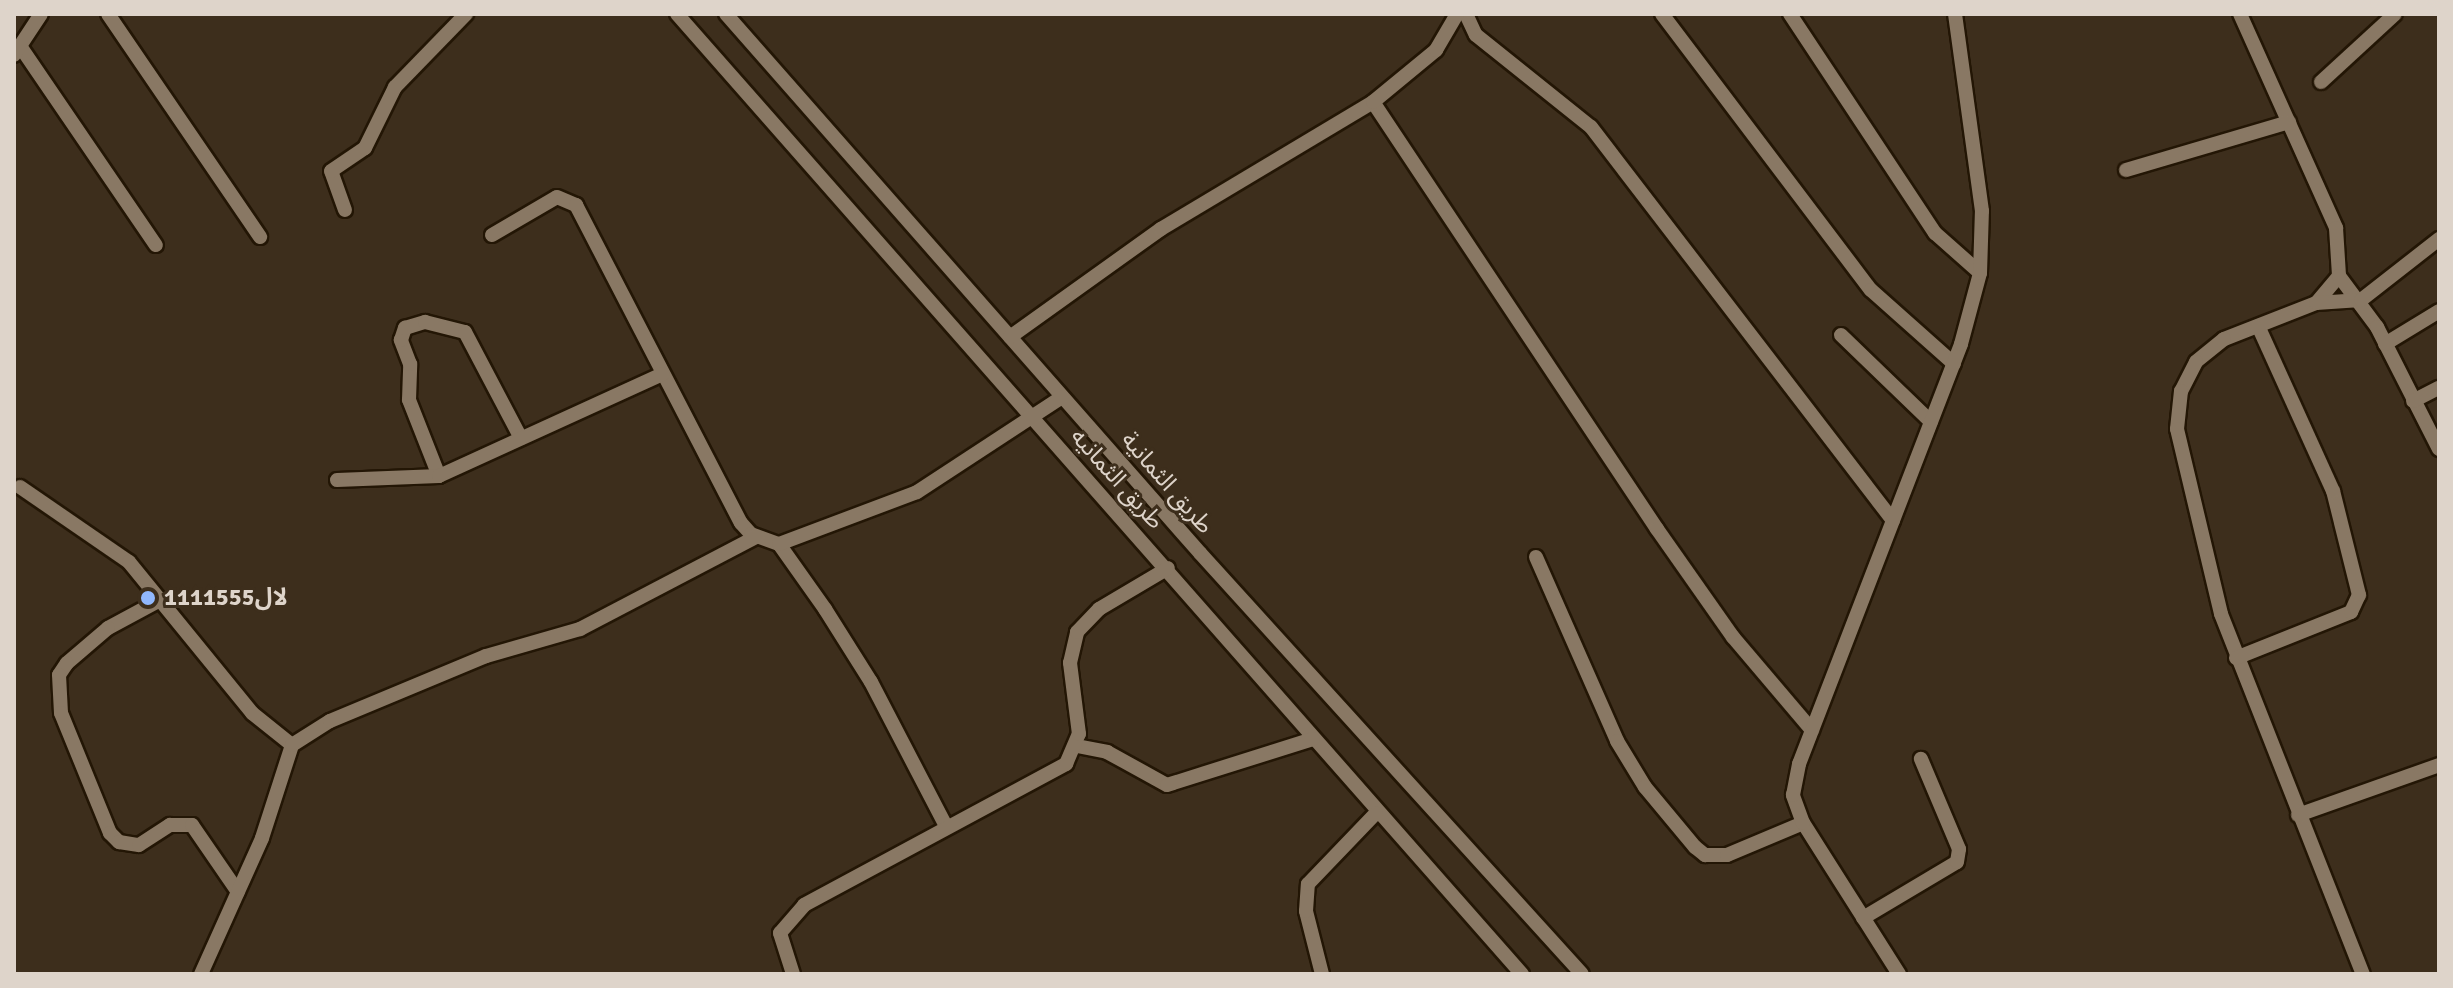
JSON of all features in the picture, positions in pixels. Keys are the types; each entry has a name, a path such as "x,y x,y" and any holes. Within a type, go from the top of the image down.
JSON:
{"street":[{"path":"41,14 17,50 156,245"},
{"path":"108,14 260,237"},
{"path":"345,210 331,171 365,148 390,93 466,14"},
{"name":"طريق الثمانيه","path":"677,14 1168,568 1376,813 1522,974"},
{"name":"طريق الثمانية","path":"726,14 1062,397 1582,974"},
{"path":"1010,337 1161,229 1373,102 1436,50 1457,14"},
{"path":"1466,14 1476,35 1591,127 1893,520"},
{"path":"1662,14 1871,290 1954,364"},
{"path":"1790,14 1935,233 1980,273"},
{"path":"1899,974 1803,823 1793,795 1812,730 1954,364 1980,273 1982,211 1955,14"},
{"path":"2240,14 2336,228 2339,276 2361,300 2439,449"},
{"path":"2321,82 2395,14"},
{"path":"1373,102 1657,529 1733,637 1812,730"},
{"path":"2126,170 2289,122"},
{"path":"492,235 557,197 576,205 741,523 756,537 779,544 917,492 1062,397"},
{"path":"2363,974 2236,658 2198,535 2177,412 2196,362 2224,339 2316,303 2361,300 2439,239"},
{"path":"2316,303 2339,276"},
{"path":"2385,344 2439,311"},
{"path":"439,476 409,400 410,364 401,340 405,328 425,322 465,332 521,438"},
{"path":"2236,658 2351,612 2359,595 2333,491 2258,326"},
{"path":"1841,335 1931,422"},
{"path":"337,480 439,476 663,374"},
{"path":"2413,401 2439,388"},
{"path":"20,487 115,550 252,713 292,745"},
{"path":"201,974 238,892 292,745 330,721 486,656 580,629 756,537"},
{"path":"779,544 851,647 946,826"},
{"path":"1536,557 1617,741 1645,787 1695,847 1705,855 1727,855 1803,823"},
{"path":"793,974 780,939 790,916 946,826 1066,764 1077,746 1079,724 1070,663 1077,632 1099,609 1168,568"},
{"path":"160,600 128,614 67,663 59,675 61,713 110,833 119,842 139,845 170,825 192,825 238,892"},
{"path":"1077,746 1107,752 1167,785 1313,739"},
{"path":"1863,918 1957,862 1959,849 1921,759"},
{"path":"2298,815 2439,765"},
{"path":"1322,974 1306,911 1308,884 1376,813"},
{"path":"1569,959 1598,974"}],"place":[{"name":"1111555لال","path":"148,598"}]}
